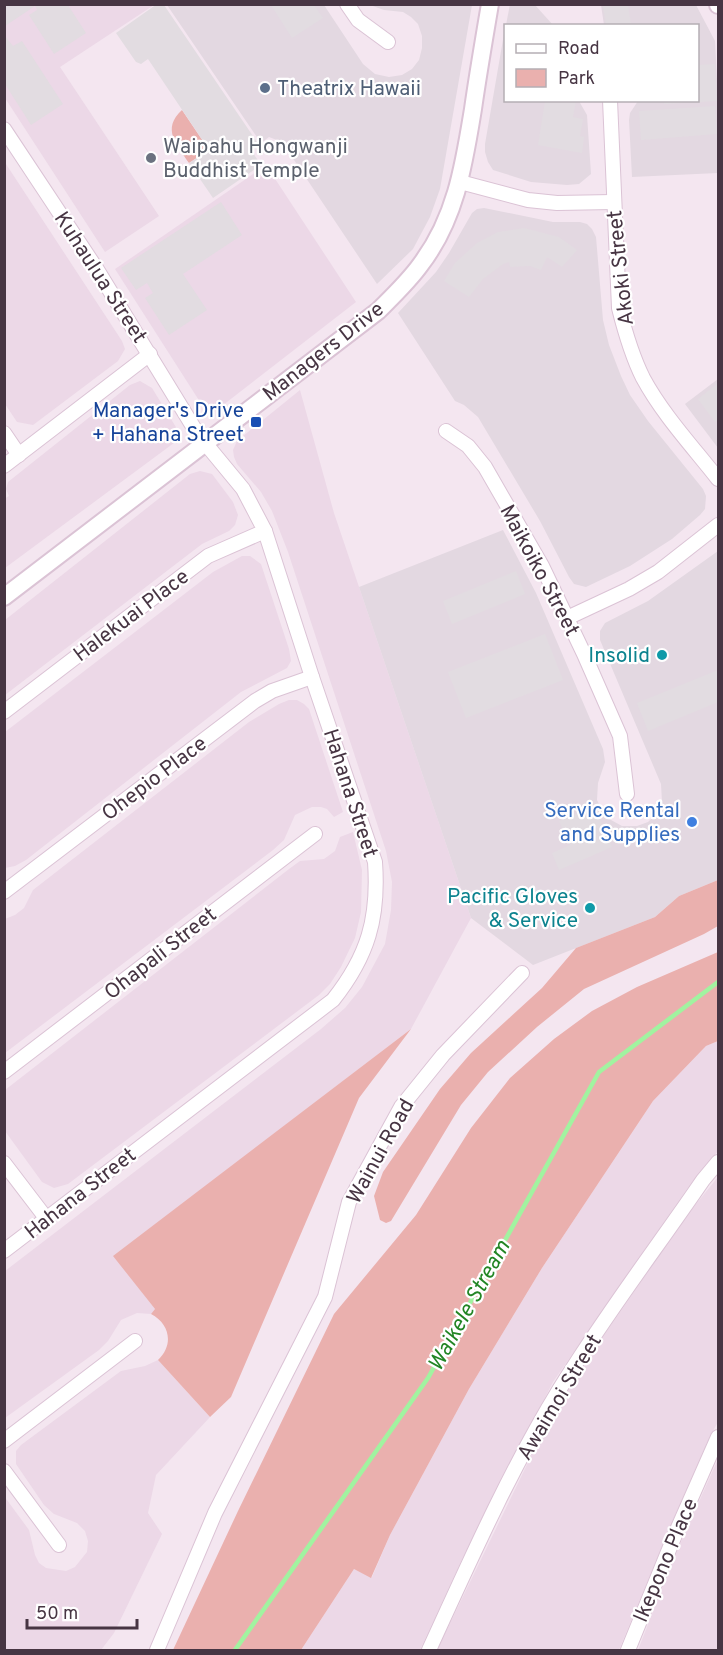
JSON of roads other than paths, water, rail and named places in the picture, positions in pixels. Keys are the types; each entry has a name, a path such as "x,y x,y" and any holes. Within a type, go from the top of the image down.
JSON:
{"street":[{"path":"348,4 358,20 388,42"},
{"name":"Managers Drive","path":"4,597 378,311 422,263 451,211 460,182 490,4"},
{"name":"Akoki Street","path":"610,102 619,308 634,357 655,397 718,479"},
{"name":"Kuhaulua Street","path":"4,129 150,354 194,428"},
{"path":"460,182 528,200 557,203 613,202"},
{"path":"4,466 150,354"},
{"name":"Maikoiko Street","path":"446,431 468,446 485,467 542,566 620,736 627,794"},
{"path":"4,433 19,455"},
{"name":"Hahana Street","path":"4,1251 333,1000 357,966 371,930 375,910 375,862 265,531 243,489 205,443"},
{"path":"567,618 629,589 658,572 718,525"},
{"name":"Halekuai Place","path":"4,712 208,556 265,531"},
{"name":"Ohepio Place","path":"4,892 255,701 272,691 312,677"},
{"name":"Ohapali Street","path":"4,1072 315,834"},
{"name":"Wainui Road","path":"157,1650 214,1513 325,1297 349,1202 401,1107 443,1055 522,973"},
{"name":"Awaimoi Street","path":"429,1650 473,1554 558,1391 611,1310 718,1162"},
{"path":"4,1163 46,1218"},
{"path":"4,1441 135,1341"},
{"name":"Ikepono Place","path":"628,1650 718,1437"},
{"path":"4,1471 59,1545"}],"waterway":[{"name":"Waikele Stream","path":"235,1650 428,1378 599,1072 718,982"}],"place":[{"name":"Theatrix Hawaii","path":"265,88"},
{"name":"Waipahu Hongwanji Buddhist Temple","path":"151,158"},
{"name":"Manager's Drive + Hahana Street","path":"256,422"},
{"name":"Insolid","path":"662,655"},
{"name":"Service Rental and Supplies","path":"692,822"},
{"name":"Pacific Gloves & Service","path":"590,908"}]}
